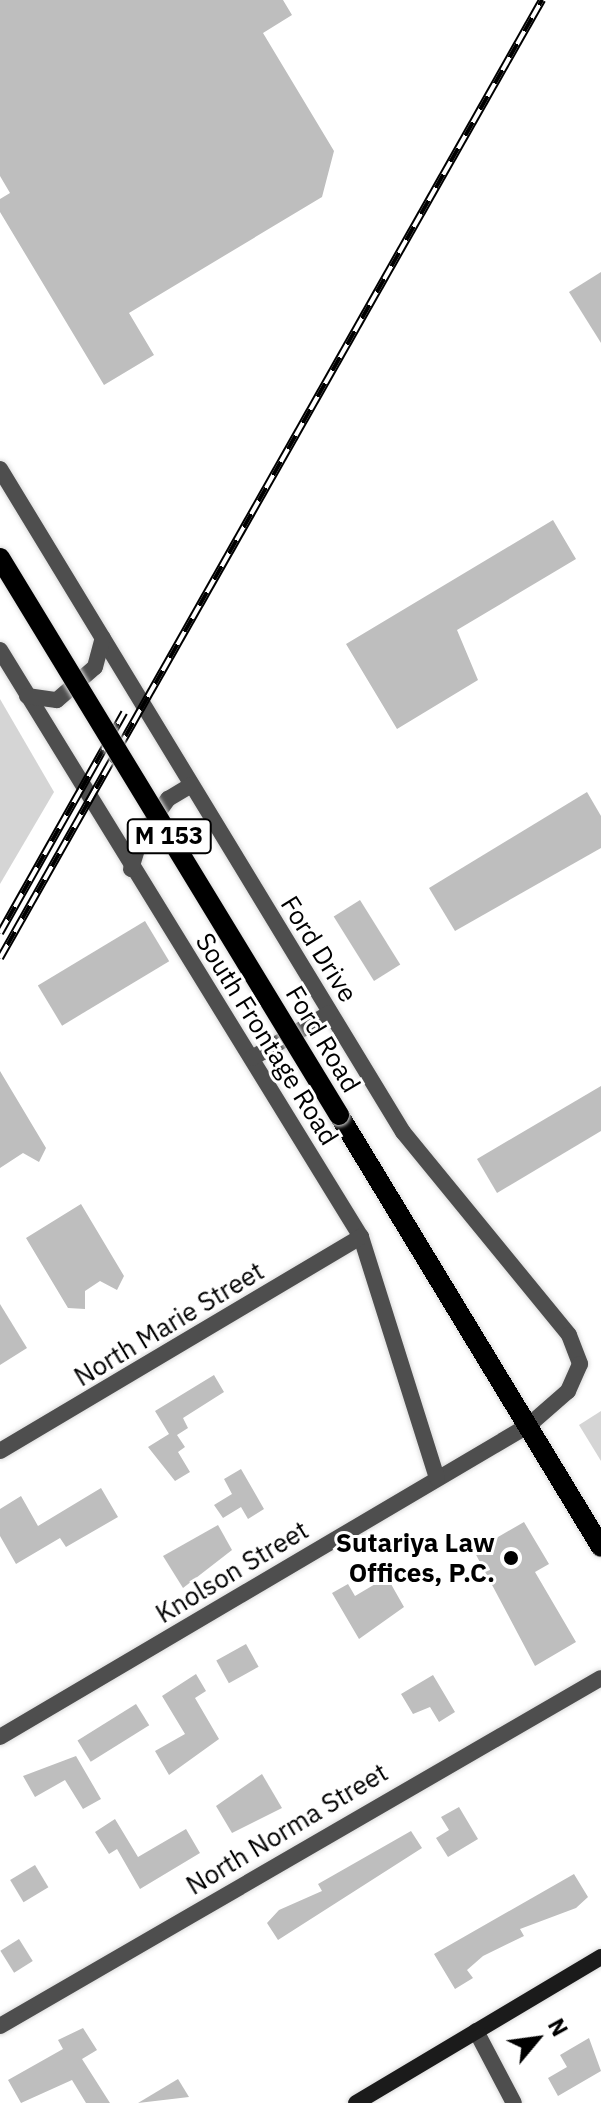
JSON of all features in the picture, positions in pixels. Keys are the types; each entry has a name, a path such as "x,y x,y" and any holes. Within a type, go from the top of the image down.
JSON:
{"main road":[{"name":"Ford Road","path":"0,558 601,1547"}],"street":[{"name":"Ford Drive","path":"0,469 403,1132 574,1342 576,1381 529,1425"},
{"path":"27,696 57,700 95,667 103,638"},
{"name":"South Frontage Road","path":"0,650 131,869 252,1058 361,1237 437,1478"},
{"path":"131,869 141,837 168,799 191,785"},
{"path":"252,1058 330,1013"},
{"name":"North Marie Street","path":"0,1451 361,1237"},
{"name":"Knolson Street","path":"0,1737 529,1425"},
{"name":"North Norma Street","path":"0,2026 601,1678"},
{"path":"356,2103 601,1957"},
{"path":"476,2031 514,2103"}],"shaded area":[{"path":"0,699 54,792 0,884"},
{"path":"601,1411 601,1461 579,1425"}],"building":[{"path":"0,0 283,0 292,15 263,33 334,151 322,197 129,313 154,355 104,385 0,212 0,199 10,193 0,176"},
{"path":"601,272 601,343 569,292"},
{"path":"553,520 576,559 457,630 478,680 397,729 346,644"},
{"path":"587,792 601,816 601,848 455,931 429,888"},
{"path":"360,900 400,964 374,981 334,916"},
{"path":"145,921 169,961 62,1026 38,985"},
{"path":"0,1071 46,1148 39,1162 23,1153 0,1168"},
{"path":"601,1086 601,1131 497,1193 477,1159"},
{"path":"81,1204 124,1276 117,1290 100,1281 85,1291 85,1309 68,1308 26,1238"},
{"path":"0,1304 27,1348 0,1365"},
{"path":"214,1375 224,1392 183,1418 188,1428 177,1435 185,1447 178,1452 190,1472 175,1481 148,1447 169,1434 155,1411"},
{"path":"241,1469 264,1509 248,1519 241,1507 223,1518 214,1505 232,1494 224,1479"},
{"path":"101,1488 118,1517 66,1547 60,1538 16,1564 0,1536 0,1509 21,1496 38,1526"},
{"path":"524,1522 549,1564 535,1572 576,1642 535,1666 474,1551"},
{"path":"218,1525 232,1550 183,1588 163,1556"},
{"path":"387,1577 404,1607 359,1639 332,1593 348,1584 355,1596"},
{"path":"246,1644 259,1667 229,1683 216,1660"},
{"path":"196,1674 206,1691 195,1698 219,1739 169,1775 155,1751 185,1734 162,1696"},
{"path":"433,1675 455,1712 439,1722 430,1707 413,1714 401,1694"},
{"path":"136,1704 149,1725 91,1762 77,1741"},
{"path":"76,1756 101,1799 83,1809 65,1780 35,1797 23,1776"},
{"path":"262,1774 282,1808 232,1833 216,1806"},
{"path":"459,1807 478,1839 448,1857 436,1838 449,1830 441,1817"},
{"path":"115,1819 138,1857 186,1829 200,1853 140,1889 117,1849 109,1854 95,1832"},
{"path":"411,1831 422,1848 278,1940 267,1923 279,1910 322,1891 318,1884"},
{"path":"35,1865 48,1887 24,1902 10,1880"},
{"path":"574,1874 588,1897 576,1908 520,1929 524,1936 483,1956 467,1970 473,1978 455,1989 434,1954"},
{"path":"19,1939 33,1961 14,1973 0,1951"},
{"path":"83,2028 97,2050 82,2059 110,2103 86,2103 72,2080 21,2103 8,2080 63,2049 58,2040"},
{"path":"589,2038 601,2071 558,2096 548,2078 567,2067 560,2055"},
{"path":"178,2079 189,2097 138,2103"}],"railway":[{"path":"0,958 542,0"},
{"path":"0,933 124,713"}],"place":[{"name":"Sutariya Law Offices, P.C.","path":"511,1558"}]}
